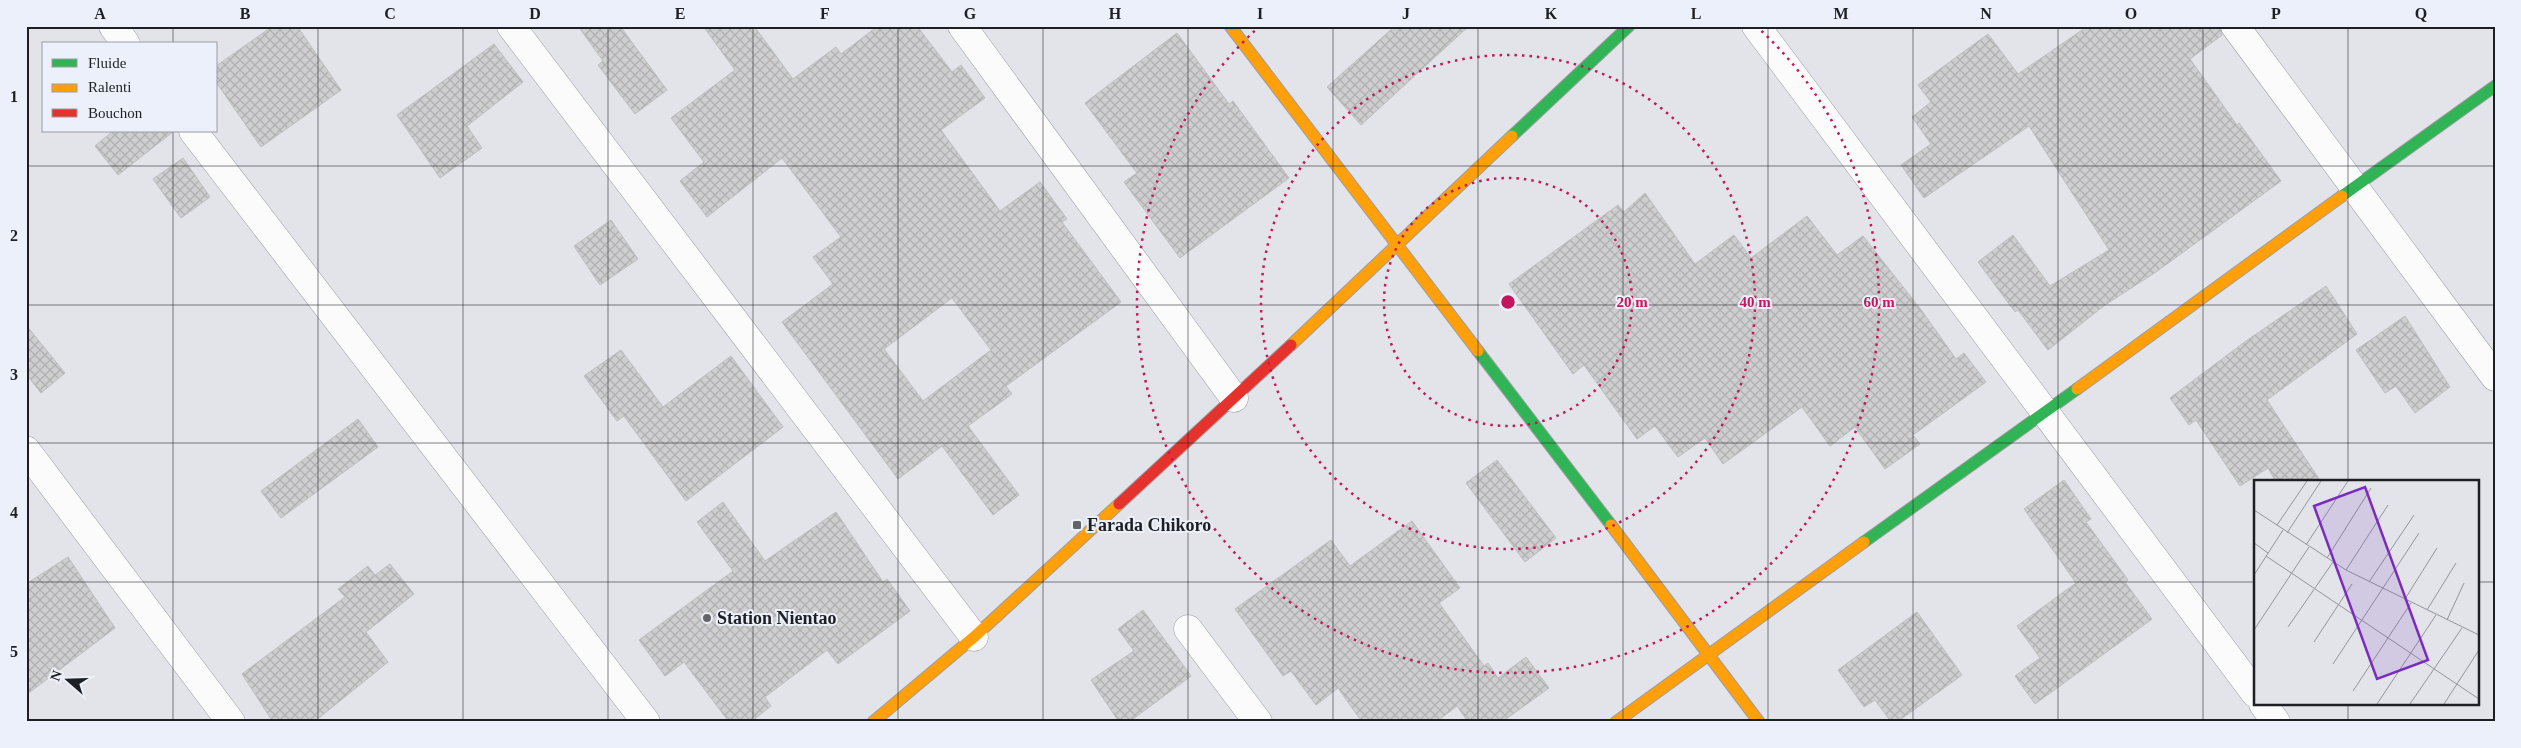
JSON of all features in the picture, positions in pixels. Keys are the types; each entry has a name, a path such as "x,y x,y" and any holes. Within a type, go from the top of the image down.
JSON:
{"main road":[{"path":"1230,26 1710,654 1758,722"},
{"path":"873,722 974,637 1234,398 1629,26"},
{"path":"1616,722 2495,86"}],"street":[{"path":"113,26 125,42"},
{"path":"511,26 974,637"},
{"path":"962,26 1234,398"},
{"path":"1756,26 2254,692"},
{"path":"2235,26 2495,376"},
{"path":"194,132 646,722"},
{"path":"26,450 231,722"},
{"path":"1188,629 1258,722"},
{"path":"2264,706 2276,722"}],"building":[{"path":"273,26 297,26 341,90 261,147 218,85 218,65"},
{"path":"578,26 620,26 667,90 635,114 598,65 603,61"},
{"path":"703,26 754,26 793,79 836,47 841,54 878,26 917,26 952,72 961,65 985,98 941,130 1000,211 1040,182 1067,219 1062,222 1121,302 1006,386 1012,394 968,426 1019,495 993,515 942,446 898,479 782,322 833,284 813,257 841,237 782,158 707,217 680,181 704,162 671,118 735,70","holes":["952,298 991,350 923,401 884,349"]},
{"path":"1395,26 1469,26 1361,125 1327,87"},
{"path":"2088,26 2220,26 2222,35 2190,59 2237,125 2239,123 2281,181 2156,272 2105,305 2048,350 2018,310 2015,312 1978,262 2013,235 2050,286 2109,250 2029,126 1924,198 1901,165 1931,144 1912,117 1931,102 1918,85 1988,34 2018,74"},
{"path":"1177,33 1229,104 1233,101 1289,178 1180,258 1124,182 1137,173 1085,103"},
{"path":"494,44 523,82 467,126 482,148 440,178 397,115"},
{"path":"112,132 173,132 118,175 95,146"},
{"path":"183,158 210,197 181,218 153,179"},
{"path":"1645,193 1695,264 1734,235 1751,258 1807,216 1837,255 1863,236 1922,311 1956,359 1964,353 1986,382 1913,435 1920,444 1885,469 1855,427 1830,446 1802,407 1723,464 1705,438 1678,457 1655,426 1637,439 1584,365 1573,374 1509,284 1618,205 1624,212"},
{"path":"611,220 638,259 600,285 574,246"},
{"path":"2326,286 2357,334 2267,400 2320,480 2275,480 2268,468 2240,486 2196,420 2189,425 2170,398 2246,341"},
{"path":"2405,316 2450,387 2415,413 2396,386 2385,393 2356,350"},
{"path":"26,325 65,373 41,393 26,374"},
{"path":"621,350 663,407 731,356 783,427 686,501 624,416 617,421 584,376"},
{"path":"358,419 378,447 281,518 261,491"},
{"path":"1497,460 1556,538 1525,562 1466,483"},
{"path":"2064,480 2091,519 2086,522 2128,580 2125,582 2152,619 2035,704 2015,676 2040,658 2017,626 2076,583 2024,509"},
{"path":"723,502 765,561 836,512 883,582 887,579 910,611 838,664 827,650 765,697 771,706 751,722 729,722 684,662 665,676 639,640 733,571 697,522"},
{"path":"1412,521 1460,588 1439,603 1484,666 1488,663 1498,678 1526,657 1549,688 1502,722 1468,722 1457,706 1436,722 1362,722 1338,688 1316,705 1291,671 1283,676 1235,609 1331,540 1350,566"},
{"path":"68,557 115,628 26,695 26,584"},
{"path":"390,564 414,594 366,632 388,662 314,722 273,722 242,674 345,597 338,589 368,566 375,575"},
{"path":"1143,610 1191,676 1129,722 1119,722 1091,680 1134,651 1118,629"},
{"path":"1917,612 1962,675 1897,722 1891,722 1875,700 1864,707 1838,670"}],"traffic: fast":[{"path":"1512,136 1629,26"},
{"path":"2342,196 2495,86"},
{"path":"1478,351 1611,525"},
{"path":"1864,542 2077,389"}],"traffic: slow":[{"path":"1230,26 1478,351"},
{"path":"1291,345 1512,136"},
{"path":"2077,389 2342,196"},
{"path":"873,722 974,637 1119,504"},
{"path":"1611,525 1759,722"},
{"path":"1616,722 1864,542"}],"traffic: jam":[{"path":"1119,504 1291,345"}],"place":[{"name":"Farada Chikoro","path":"1077,525"},
{"name":"Station Nientao","path":"707,618"}]}
